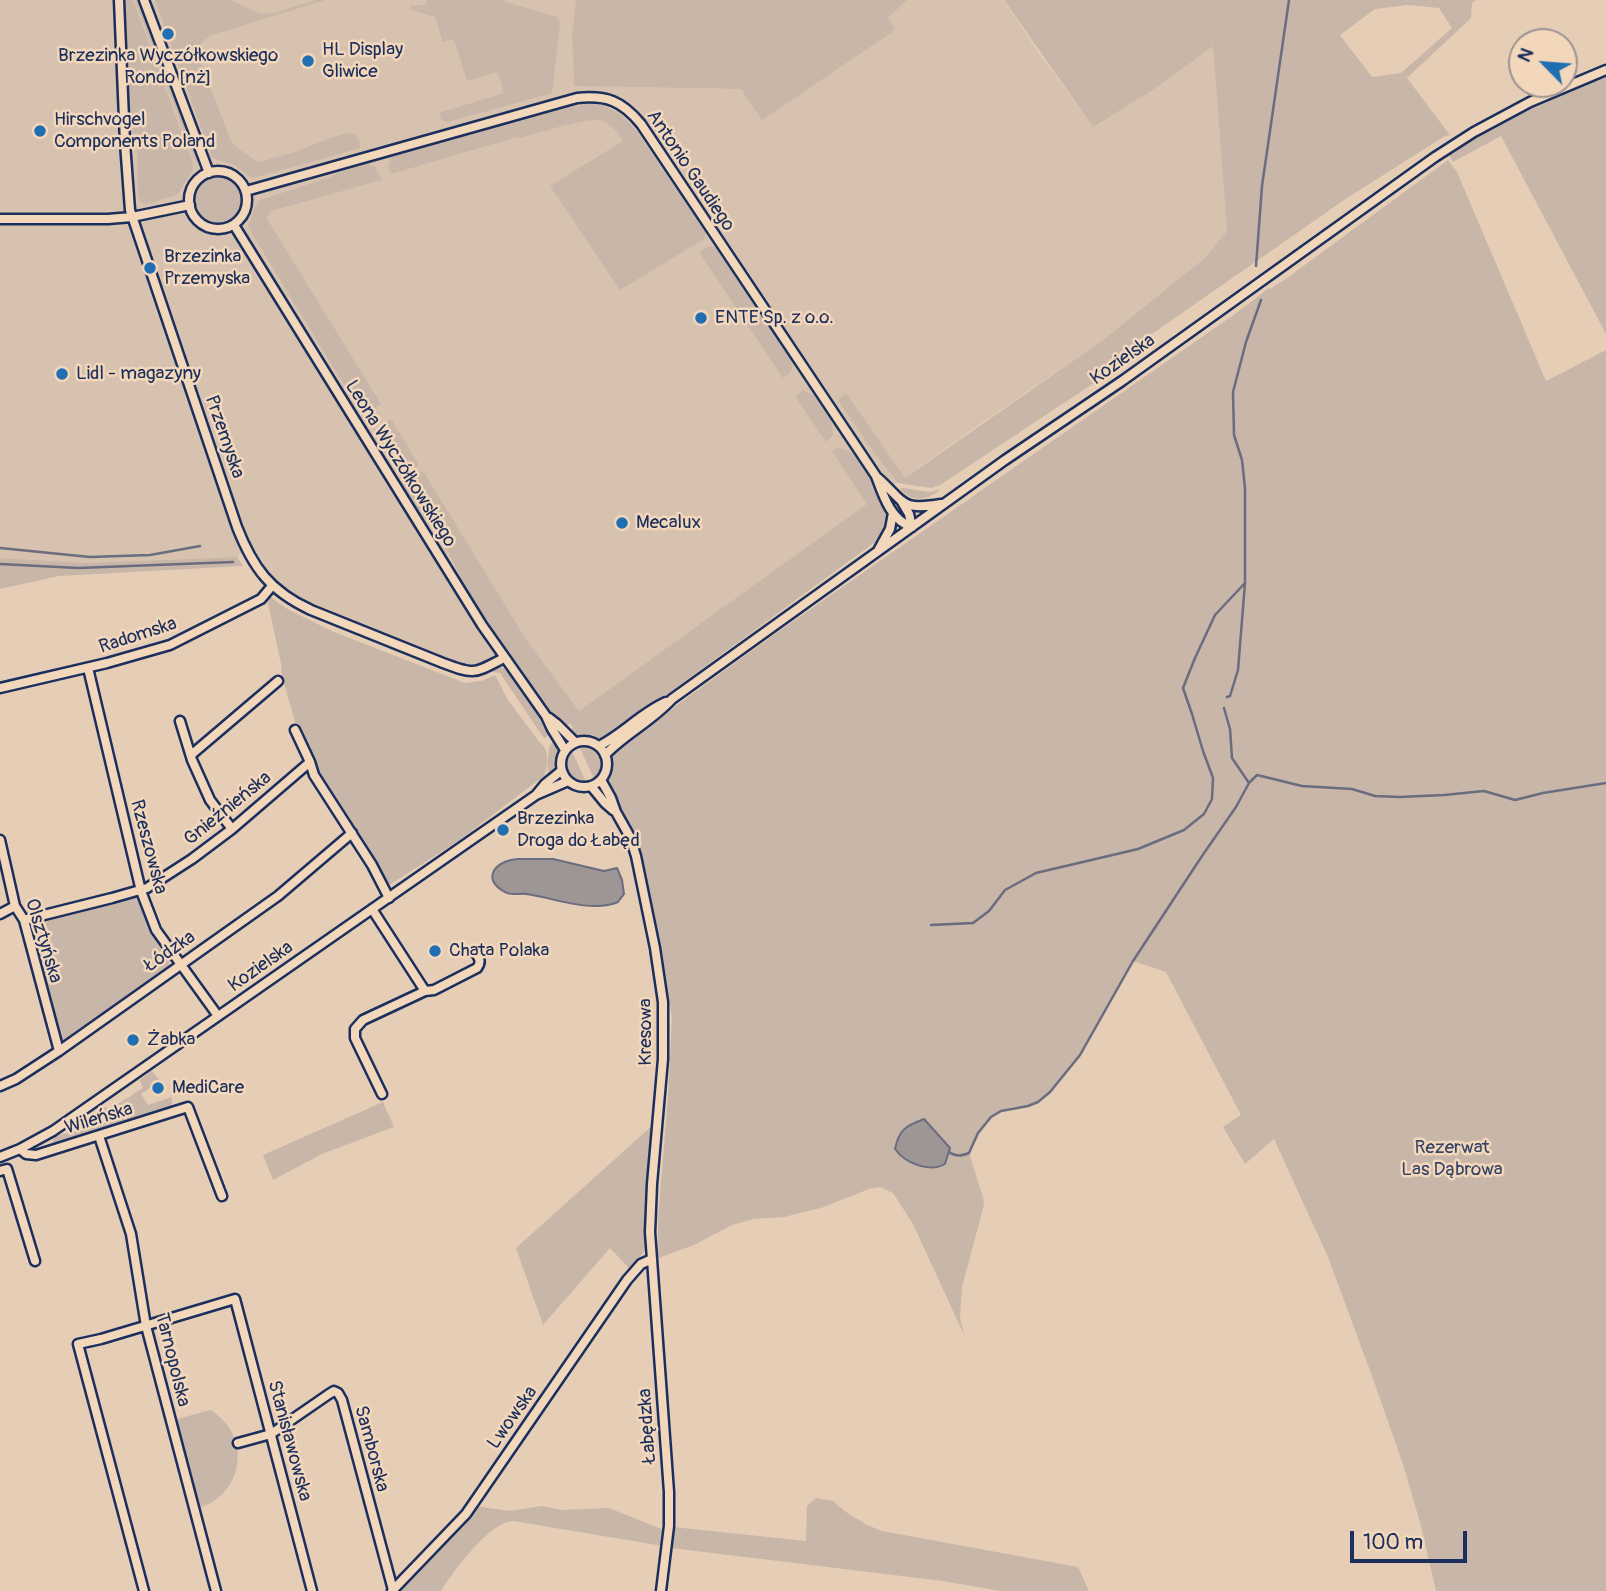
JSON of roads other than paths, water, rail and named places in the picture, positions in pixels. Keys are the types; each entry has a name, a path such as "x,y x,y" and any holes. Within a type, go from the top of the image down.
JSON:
{"street":[{"name":"Przemyska","path":"119,0 125,143 132,217 237,527 252,562 272,586 292,601 464,671 478,671 504,658"},
{"path":"144,0 209,173"},
{"name":"Kozielska","path":"599,746 653,708 672,699 944,503 1122,381 1435,157 1530,102 1606,70"},
{"name":"Antonio Gaudiego","path":"246,191 577,98 599,97 617,102 641,124 876,476 902,502 912,527"},
{"path":"221,171 233,175 246,191 247,203 244,212 234,225 227,228 206,226 197,219 190,205 190,194 195,183 201,176 209,173 221,171"},
{"path":"0,219 108,219 190,205"},
{"name":"Leona Wyczółkowskiego","path":"234,225 469,605 546,716 565,750"},
{"name":"Antonio Gaudiego","path":"876,476 893,513 901,523 912,527"},
{"path":"902,502 920,507 944,503"},
{"path":"878,551 890,529 893,513"},
{"name":"Radomska","path":"0,688 145,653 185,639 261,599 272,586"},
{"name":"Rzeszowska","path":"88,668 141,891 156,930 218,1016"},
{"path":"191,755 278,681"},
{"name":"Kozielska","path":"605,755 659,714 672,699"},
{"name":"Leona Wyczółkowskiego","path":"546,716 575,742"},
{"path":"180,721 210,800 232,829"},
{"path":"295,730 314,775 372,865 389,898"},
{"path":"586,741 599,746 605,755 607,767 601,780 591,786 578,787 568,781 561,771 565,750 575,742 586,741"},
{"name":"Gnieźnieńska","path":"24,920 141,891 232,829 310,762"},
{"name":"Kozielska","path":"536,795 561,771"},
{"name":"Kresowa","path":"601,780 636,856 663,1002 663,1059 651,1205 652,1259"},
{"name":"Kozielska","path":"0,1157 52,1131 536,795 568,781"},
{"name":"Kresowa","path":"591,786 615,812"},
{"name":"Łódzka","path":"0,1086 16,1079 59,1051 278,896 352,833"},
{"name":"Olsztyńska","path":"0,840 15,906 24,920 59,1051"},
{"path":"0,914 15,906"},
{"path":"372,909 425,991"},
{"path":"29,941 36,922 44,916"},
{"path":"382,1094 355,1038 357,1025 477,968 480,961 474,951"},
{"name":"Wileńska","path":"20,1149 26,1154 36,1155 188,1107 222,1196"},
{"name":"Tarnopolska","path":"99,1136 131,1234 146,1326 216,1591"},
{"path":"0,1171 7,1169 35,1261"},
{"name":"Lwowska","path":"393,1591 466,1514 627,1280 640,1264 652,1259"},
{"name":"Łabędzka","path":"652,1259 669,1492 669,1526 661,1591"},
{"name":"Stanisławowska","path":"146,1326 235,1298 312,1591"},
{"path":"144,1591 78,1344 146,1326"},
{"name":"Samborska","path":"271,1434 328,1394 334,1391 340,1396 393,1591"},
{"path":"238,1443 271,1434"}],"waterway":[{"path":"1256,266 1262,186 1289,0"},
{"path":"1227,697 1230,696 1238,670 1245,583 1245,488 1242,460 1234,435 1233,392 1246,342 1261,300"},
{"path":"0,548 90,557 150,555 200,546"},
{"path":"0,564 78,568 233,562"},
{"path":"931,925 973,923 989,911 1005,890 1036,873 1138,849 1184,830 1204,814 1212,799 1213,778 1183,688 1215,615 1245,583"},
{"path":"949,1152 959,1156 969,1153 978,1133 991,1117 1001,1111 1038,1102 1050,1092 1080,1055 1133,961 1236,807 1249,783 1232,758 1230,729 1224,708"},
{"path":"1250,782 1257,775 1302,786 1352,789 1375,796 1444,795 1484,791 1515,800 1606,783"}],"place":[{"name":"Brzezinka Wyczółkowskiego Rondo [nż]","path":"168,34"},
{"name":"HL Display Gliwice","path":"308,61"},
{"name":"Hirschvogel Components Poland","path":"40,131"},
{"name":"Brzezinka Przemyska","path":"150,268"},
{"name":"ENTE Sp. z o.o.","path":"701,318"},
{"name":"Lidl - magazyny","path":"62,374"},
{"name":"Mecalux","path":"622,523"},
{"name":"Brzezinka Droga do Łabęd","path":"503,830"},
{"name":"Chata Polaka","path":"435,951"},
{"name":"Żabka","path":"133,1040"},
{"name":"MediCare","path":"158,1088"}],"park label":[{"name":"Rezerwat Las Dąbrowa","path":"1452,1159"}]}
